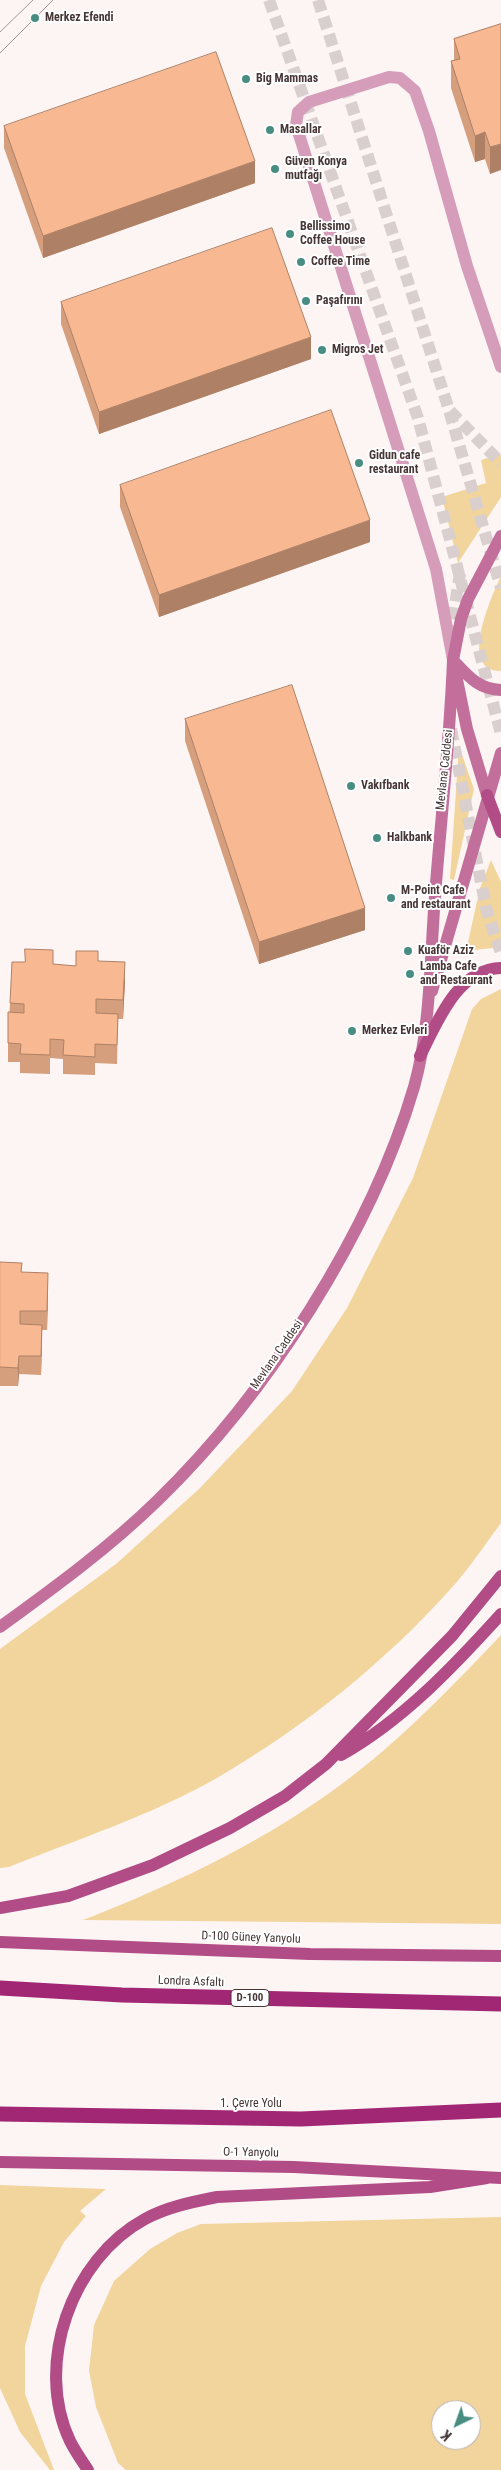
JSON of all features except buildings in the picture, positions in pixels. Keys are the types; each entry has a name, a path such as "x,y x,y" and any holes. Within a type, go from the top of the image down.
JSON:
{"highway":[{"name":"Londra Asfaltı","path":"0,1988 122,1995 501,2004"},
{"name":"1. Çevre Yolu","path":"0,2114 302,2119 501,2110"}],"main road":[{"path":"501,536 468,599 461,619 453,660 467,729 487,795 501,832"},
{"path":"453,660 469,678 480,686 501,690"},
{"name":"Mevlana Caddesi","path":"0,1627 102,1550 158,1500 197,1460 283,1349 326,1286 362,1216 399,1132 414,1085 420,1056 428,1000 442,798 452,707 453,660"},
{"name":"Mevlana Caddesi","path":"428,1000 456,911 487,795 501,753"},
{"path":"420,1056 436,1024 462,985 477,975 493,968 501,968"},
{"path":"0,1908 68,1896 153,1865 246,1819 285,1796 326,1764 452,1636 501,1576"},
{"path":"326,1764 355,1747 414,1703 466,1652 501,1614"},
{"name":"D-100 Güney Yanyolu","path":"0,1942 310,1954 501,1956"},
{"name":"O-1 Yanyolu","path":"0,2162 294,2167 501,2178"},
{"path":"88,2470 70,2441 59,2402 56,2362 63,2325 75,2295 98,2259 113,2243 143,2220 184,2204 217,2197 430,2188 486,2178"}],"street":[{"path":"453,660 436,570 296,125 298,112 309,102 389,77 400,78 415,91 429,130 467,266 501,367"}],"shaded area":[{"path":"501,454 501,497 458,563 442,497 486,483 481,460"},
{"path":"501,576 501,671 488,668 481,659 479,646 485,615"},
{"path":"459,746 474,789 454,880 450,879"},
{"path":"491,860 501,882 501,947 466,951 480,888"},
{"path":"501,989 501,1523 456,1583 430,1611 374,1665 314,1714 250,1758 167,1804 9,1867 0,1868 0,1649 116,1564 200,1488 292,1391 347,1308 413,1178 472,1009 481,999"},
{"path":"501,1635 501,1924 83,1920 178,1880 270,1831 328,1794 352,1777 397,1739"},
{"path":"0,2185 106,2189 80,2211 86,2216 64,2242 41,2286 25,2346 25,2394 54,2470 50,2470 20,2432 0,2388"},
{"path":"501,2217 501,2470 126,2470 118,2463 96,2407 89,2371 94,2325 114,2281 150,2249 177,2233 201,2224"}],"tunnel":[{"path":"269,0 418,418 501,734"},
{"path":"318,0 449,410 501,588"},
{"path":"450,411 501,463"},
{"path":"450,637 460,573"},
{"path":"451,729 486,908 501,953"}],"tram line":[{"path":"0,32 33,0"},
{"path":"0,53 53,0"}],"place":[{"name":"Merkez Efendi","path":"35,18"},
{"name":"Big Mammas","path":"246,79"},
{"name":"Masallar","path":"270,130"},
{"name":"Güven Konya mutfağı","path":"275,169"},
{"name":"Bellissimo Coffee House","path":"290,234"},
{"name":"Coffee Time","path":"301,262"},
{"name":"Paşafırını","path":"306,301"},
{"name":"Migros Jet","path":"322,350"},
{"name":"Gidun cafe restaurant","path":"359,463"},
{"name":"Vakıfbank","path":"351,786"},
{"name":"Halkbank","path":"377,838"},
{"name":"M-Point Cafe and restaurant","path":"391,898"},
{"name":"Kuaför Aziz","path":"408,951"},
{"name":"Lamba Cafe and Restaurant","path":"410,974"},
{"name":"Merkez Evleri","path":"352,1031"}]}
